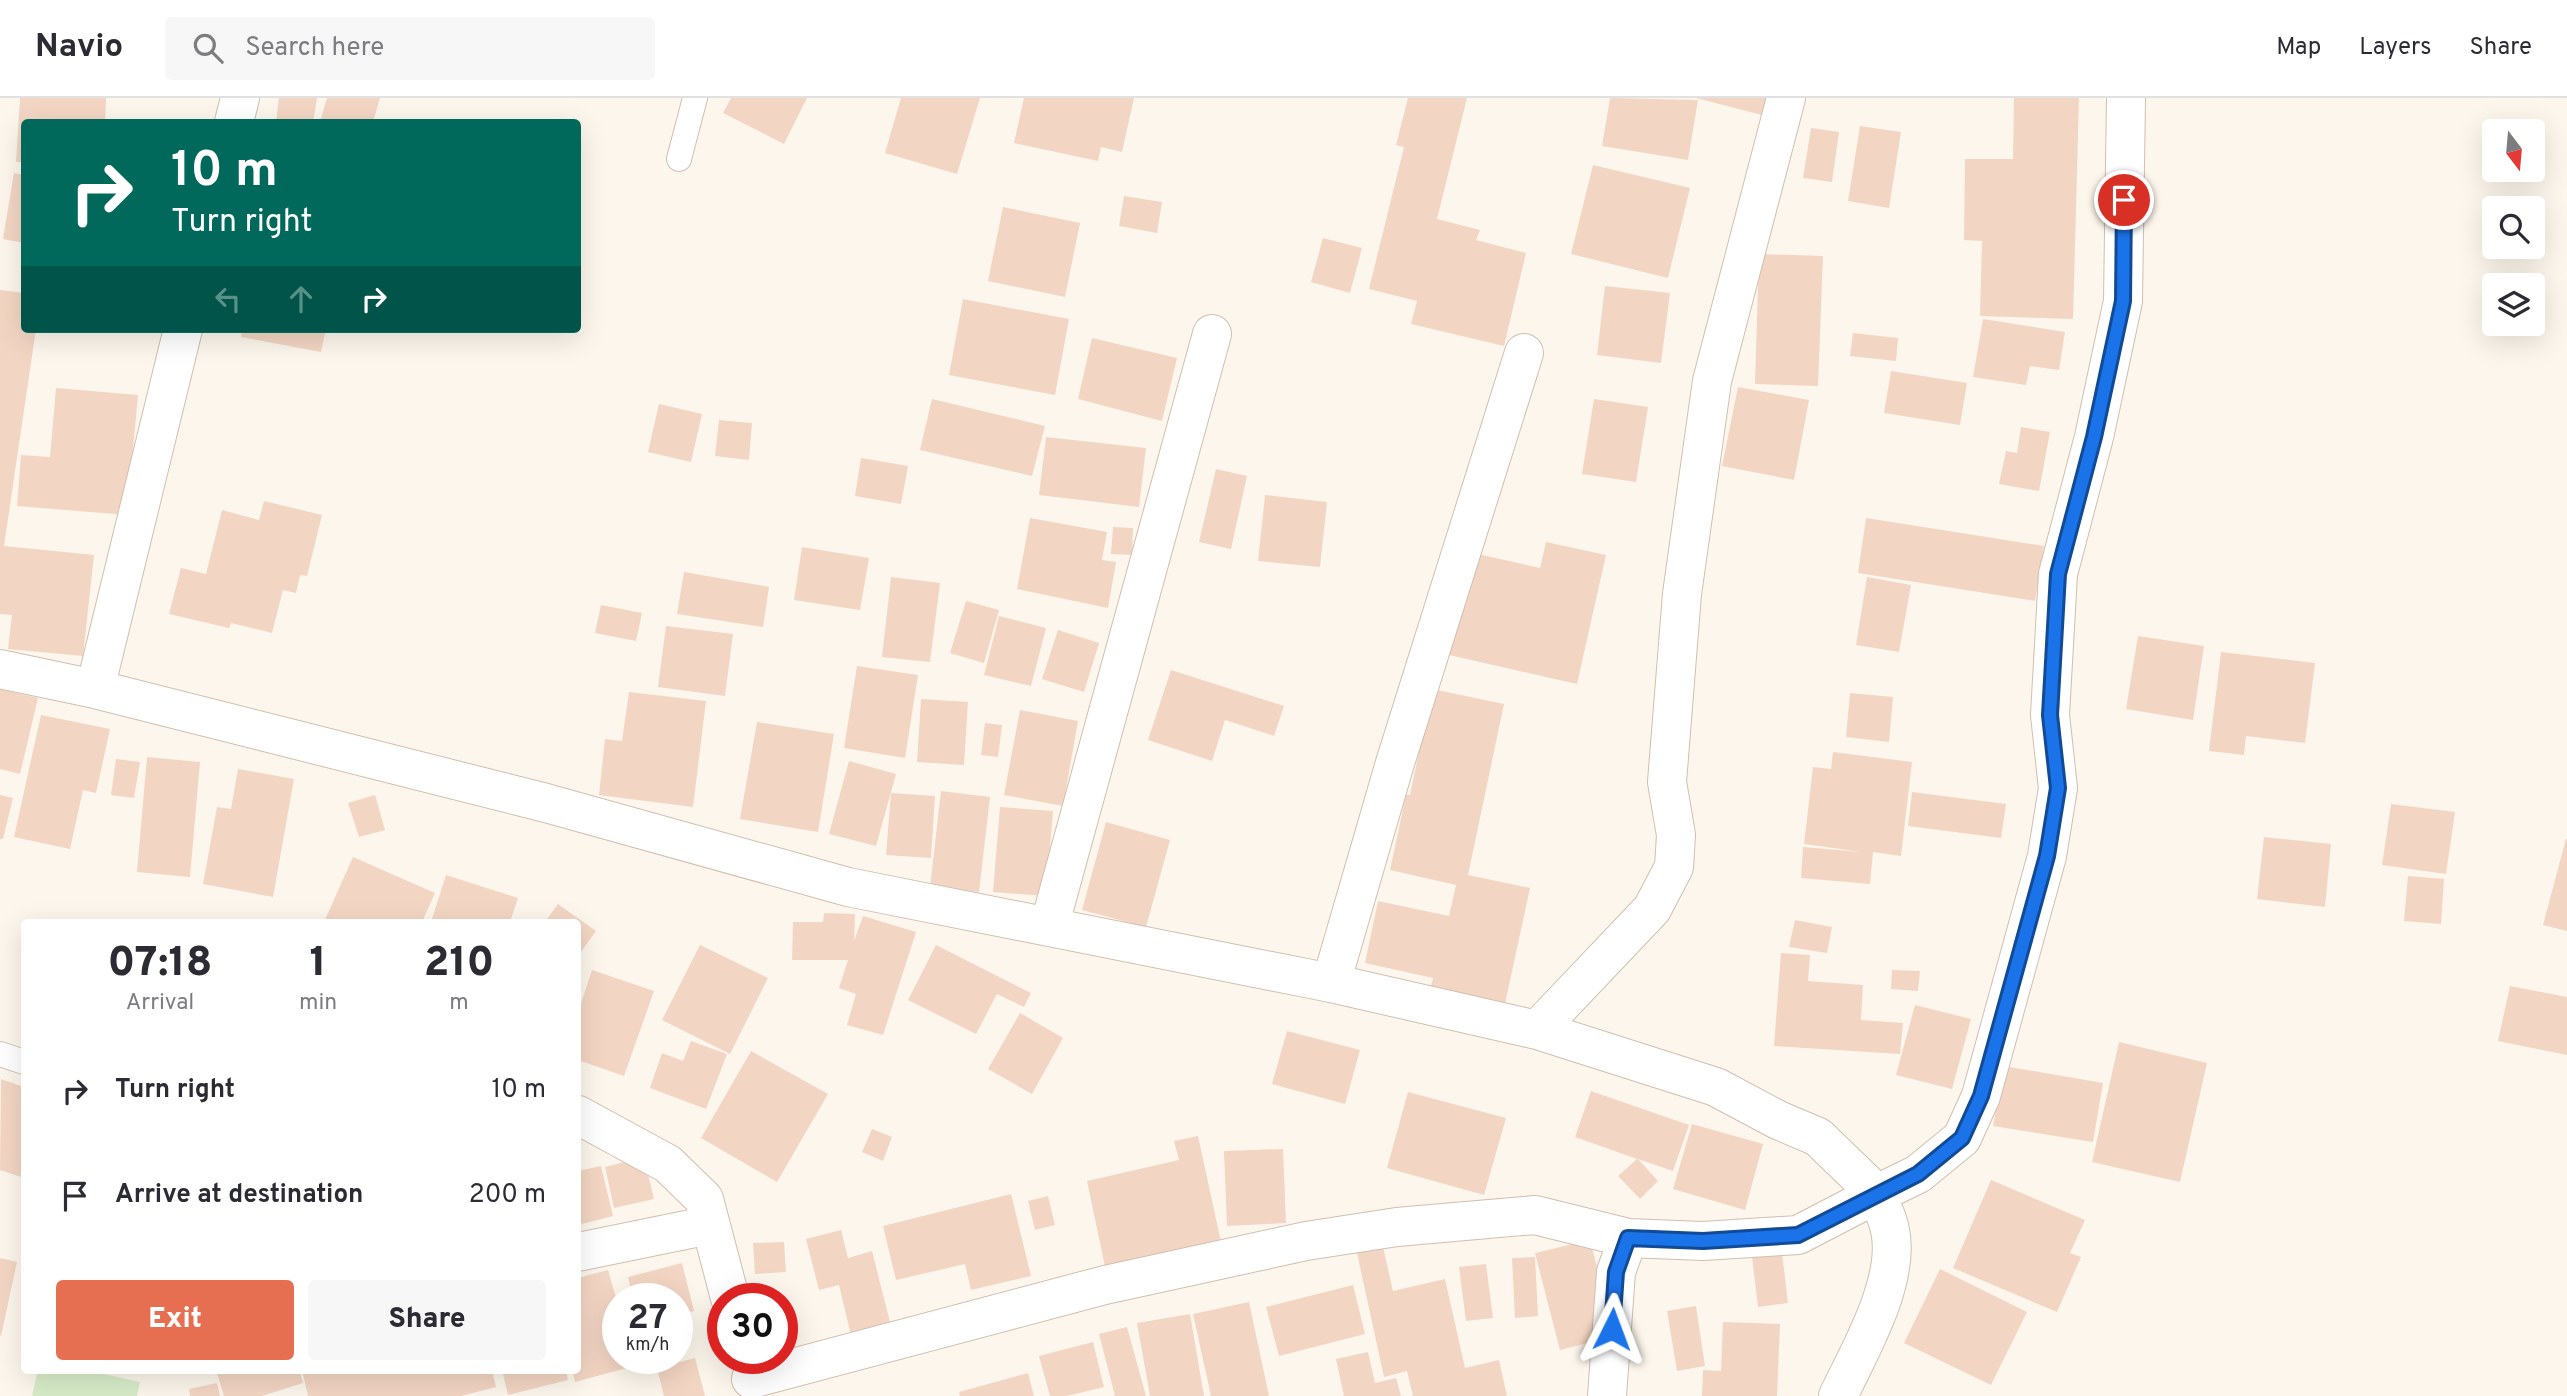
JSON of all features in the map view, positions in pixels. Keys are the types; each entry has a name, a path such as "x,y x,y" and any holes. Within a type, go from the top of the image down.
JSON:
{"street":[{"path":"235,119 240,98"},
{"path":"1537,1030 1652,909 1674,867 1676,835 1667,782 1682,594 1712,380 1786,98"},
{"path":"750,1378 1105,1285 1306,1241 1398,1227 1535,1215 1628,1238 1703,1241 1798,1235 1918,1174 1962,1138 1981,1096 2047,856 2058,788 2050,715 2058,574 2094,437 2123,301 2126,98"},
{"path":"95,689 182,333"},
{"path":"1049,927 1212,334"},
{"path":"1331,983 1395,763 1524,353"},
{"path":"0,669 95,689 546,803 848,887 1331,983 1537,1030 1716,1087 1818,1137 1877,1194 1891,1231 1891,1256 1878,1309 1838,1396"},
{"path":"581,1117 668,1164 704,1199 726,1283"},
{"path":"581,1251 710,1225"},
{"path":"1608,1396 1616,1272 1628,1238"}],"lane":[{"path":"679,159 695,98"},
{"path":"0,1054 21,1061"}],"green space":[{"path":"37,1374 104,1374 140,1382 137,1396 32,1396"}],"building":[{"path":"20,98 106,98 105,119 21,119 21,162 16,162"},
{"path":"279,98 317,98 314,119 276,119"},
{"path":"327,98 380,98 374,119 321,119"},
{"path":"731,98 807,98 784,144 723,113"},
{"path":"901,98 980,98 957,174 885,153"},
{"path":"1024,98 1134,98 1122,152 1101,147 1098,161 1014,143"},
{"path":"1408,98 1467,98 1437,219 1480,230 1476,240 1526,253 1504,346 1411,324 1417,301 1369,289 1404,147 1396,145"},
{"path":"1610,98 1698,100 1688,160 1602,146"},
{"path":"1696,98 1766,98 1762,115"},
{"path":"2014,98 2079,98 2073,319 1980,316 1982,241 1964,240 1965,159 2013,159"},
{"path":"1860,126 1901,132 1889,208 1848,201"},
{"path":"1811,128 1839,132 1832,182 1803,178"},
{"path":"1593,165 1690,188 1668,278 1571,254"},
{"path":"14,173 21,174 21,242 3,239"},
{"path":"1124,196 1162,202 1157,233 1119,226"},
{"path":"1003,207 1080,223 1065,297 988,281"},
{"path":"1323,238 1362,248 1350,293 1311,282"},
{"path":"1759,254 1823,256 1818,386 1755,384"},
{"path":"1605,286 1670,293 1661,363 1597,355"},
{"path":"0,290 21,293 21,333 35,333 4,546 94,555 83,656 8,649 12,615 0,614"},
{"path":"963,299 1069,319 1055,395 949,375"},
{"path":"1983,319 2065,332 2059,370 2030,366 2026,385 1973,377"},
{"path":"242,333 325,333 321,352 241,337"},
{"path":"1853,333 1898,338 1896,361 1850,356"},
{"path":"1092,338 1177,358 1162,421 1078,399"},
{"path":"1891,371 1967,383 1960,425 1884,413"},
{"path":"1738,387 1809,400 1794,480 1722,466"},
{"path":"56,388 138,395 127,515 17,506 21,455 50,457"},
{"path":"932,399 1045,426 1032,476 920,450"},
{"path":"1594,399 1648,407 1636,482 1582,474"},
{"path":"659,404 702,414 691,462 648,452"},
{"path":"719,420 752,423 749,460 715,456"},
{"path":"2021,427 2050,432 2039,491 1999,484 2006,451 2017,453"},
{"path":"1046,437 1146,448 1139,507 1039,495"},
{"path":"861,458 908,466 901,504 855,496"},
{"path":"1216,469 1247,476 1231,549 1199,542"},
{"path":"1265,495 1327,502 1320,567 1258,561"},
{"path":"264,501 322,515 307,576 300,575 296,593 283,590 272,633 231,623 229,628 169,614 181,568 206,574 222,510 259,520"},
{"path":"1030,518 1107,532 1102,560 1116,562 1108,608 1017,589"},
{"path":"1866,518 2044,546 2035,601 1858,573"},
{"path":"1113,527 1133,528 1132,555 1111,554"},
{"path":"1546,542 1606,555 1577,684 1449,655 1473,553 1540,568"},
{"path":"802,547 869,558 860,610 794,600"},
{"path":"684,572 769,587 763,627 677,614"},
{"path":"891,577 940,583 930,662 882,657"},
{"path":"1867,577 1911,585 1899,652 1856,645"},
{"path":"966,601 999,610 984,663 950,653"},
{"path":"601,605 642,613 636,641 595,633"},
{"path":"999,616 1046,628 1031,686 984,675"},
{"path":"666,626 733,634 725,696 658,687"},
{"path":"1058,630 1099,643 1084,692 1042,679"},
{"path":"2138,636 2204,646 2193,720 2126,709"},
{"path":"2221,652 2315,663 2305,743 2246,736 2244,755 2209,751"},
{"path":"857,666 918,675 905,758 844,748"},
{"path":"1171,670 1284,706 1274,736 1225,720 1212,761 1148,740"},
{"path":"0,689 38,698 20,774 0,769"},
{"path":"1432,689 1504,704 1468,875 1530,888 1503,1013 1428,997 1433,978 1365,963 1378,901 1449,916 1456,885 1390,870 1406,795 1410,795"},
{"path":"629,692 706,701 693,807 599,795 605,739 622,741"},
{"path":"1850,693 1893,697 1889,742 1846,737"},
{"path":"921,699 968,702 964,765 917,762"},
{"path":"1020,710 1078,721 1063,806 1004,795"},
{"path":"41,715 110,729 96,793 83,790 70,849 14,837"},
{"path":"757,722 834,734 818,832 740,819"},
{"path":"985,723 1002,725 998,757 981,755"},
{"path":"1833,752 1912,762 1901,856 1873,852 1870,884 1801,878 1803,847 1862,852 1804,844 1813,767 1831,769"},
{"path":"147,757 200,762 190,877 137,872"},
{"path":"116,759 140,762 134,798 111,795"},
{"path":"849,761 896,774 876,846 829,834"},
{"path":"238,769 294,779 273,897 203,884 217,807 231,809"},
{"path":"941,791 990,797 979,892 930,887"},
{"path":"1912,792 2006,804 2001,838 1908,826"},
{"path":"891,793 935,796 931,858 886,855"},
{"path":"0,795 13,798 3,839 0,839"},
{"path":"375,795 385,830 359,837 348,803"},
{"path":"2391,804 2455,812 2446,874 2382,865"},
{"path":"1000,807 1053,811 1046,896 993,892"},
{"path":"1106,822 1170,840 1146,927 1082,910"},
{"path":"2264,837 2331,844 2325,907 2257,899"},
{"path":"2567,839 2567,931 2543,925"},
{"path":"353,857 435,893 423,919 325,919"},
{"path":"446,875 518,898 511,919 432,919"},
{"path":"2408,876 2444,879 2441,924 2404,921"},
{"path":"558,904 579,919 547,919"},
{"path":"824,913 855,914 854,941 863,916 916,932 883,1035 847,1025 856,994 839,988 848,960 792,960 793,922 823,922"},
{"path":"581,920 596,931 581,952"},
{"path":"1795,920 1832,927 1827,953 1789,947"},
{"path":"700,945 768,978 730,1054 662,1020"},
{"path":"936,945 1031,993 1024,1007 997,994 976,1034 908,1000"},
{"path":"1781,953 1810,955 1808,981 1863,985 1861,1020 1903,1023 1900,1054 1774,1046"},
{"path":"592,970 654,991 624,1076 581,1061 581,1004"},
{"path":"1892,970 1920,971 1918,991 1891,989"},
{"path":"2510,986 2567,997 2567,1055 2498,1041"},
{"path":"1915,1005 1971,1019 1952,1089 1896,1075"},
{"path":"1020,1013 1063,1038 1032,1094 988,1069"},
{"path":"1287,1031 1360,1050 1345,1104 1272,1084"},
{"path":"691,1041 727,1054 706,1109 650,1088 662,1053 683,1061"},
{"path":"2119,1042 2207,1063 2180,1182 2092,1162"},
{"path":"751,1051 828,1094 777,1182 701,1138"},
{"path":"2004,1066 2103,1083 2093,1142 1993,1126"},
{"path":"1,1079 21,1086 21,1177 0,1170"},
{"path":"1591,1091 1689,1125 1673,1171 1638,1159 1658,1181 1640,1199 1618,1176 1637,1159 1575,1137"},
{"path":"1408,1092 1506,1118 1484,1195 1387,1168"},
{"path":"1692,1124 1763,1144 1745,1210 1673,1189"},
{"path":"872,1129 892,1137 883,1161 862,1152"},
{"path":"1198,1136 1223,1251 1107,1276 1087,1181 1179,1160 1174,1141"},
{"path":"1283,1149 1286,1223 1227,1226 1224,1151"},
{"path":"644,1157 654,1199 614,1208 605,1167"},
{"path":"601,1166 613,1216 581,1224 581,1170"},
{"path":"1991,1180 2085,1220 2070,1253 2081,1257 2057,1312 1953,1268"},
{"path":"1011,1194 1031,1276 971,1290 965,1264 896,1280 883,1226"},
{"path":"1048,1196 1055,1225 1035,1230 1028,1201"},
{"path":"841,1230 848,1258 872,1251 894,1338 854,1348 839,1285 819,1290 806,1239"},
{"path":"1590,1240 1615,1336 1560,1350 1535,1253"},
{"path":"784,1242 786,1272 755,1274 753,1243"},
{"path":"1781,1244 1788,1303 1758,1307 1751,1248"},
{"path":"1383,1247 1393,1291 1445,1279 1465,1368 1499,1360 1507,1396 1413,1396 1407,1371 1384,1377 1357,1253"},
{"path":"1535,1257 1538,1316 1515,1318 1512,1258"},
{"path":"0,1258 17,1262 1,1336 0,1335"},
{"path":"682,1263 687,1283 629,1283 628,1277"},
{"path":"1486,1264 1493,1318 1466,1321 1459,1267"},
{"path":"1940,1269 2027,1312 1991,1385 1904,1343"},
{"path":"608,1270 612,1283 602,1283 602,1374 604,1374 575,1382 573,1374 581,1374 581,1277"},
{"path":"1353,1285 1365,1334 1279,1356 1266,1307"},
{"path":"1249,1302 1269,1396 1211,1396 1193,1314"},
{"path":"1696,1306 1705,1366 1677,1371 1667,1311"},
{"path":"1190,1314 1204,1396 1150,1396 1137,1323"},
{"path":"1723,1322 1780,1324 1777,1396 1702,1396 1703,1370 1721,1371"},
{"path":"1127,1327 1146,1396 1115,1396 1099,1334"},
{"path":"1093,1342 1104,1387 1067,1396 1050,1396 1039,1356"},
{"path":"1368,1352 1375,1383 1396,1378 1401,1396 1344,1396 1336,1359"},
{"path":"693,1359 705,1396 664,1396 658,1374 693,1374"},
{"path":"1028,1373 1034,1396 960,1396 959,1392"},
{"path":"217,1374 300,1374 303,1383 262,1396 224,1396"},
{"path":"303,1374 493,1374 496,1387 461,1396 308,1396"},
{"path":"503,1374 567,1374 568,1380 508,1395"},
{"path":"217,1383 220,1396 190,1396 189,1389"}],"route":[{"path":"1612,1329 1616,1272 1628,1238 1703,1241 1798,1235 1918,1174 1962,1138 1981,1096 2047,856 2058,788 2050,715 2058,574 2094,437 2123,301 2124,200"}]}
